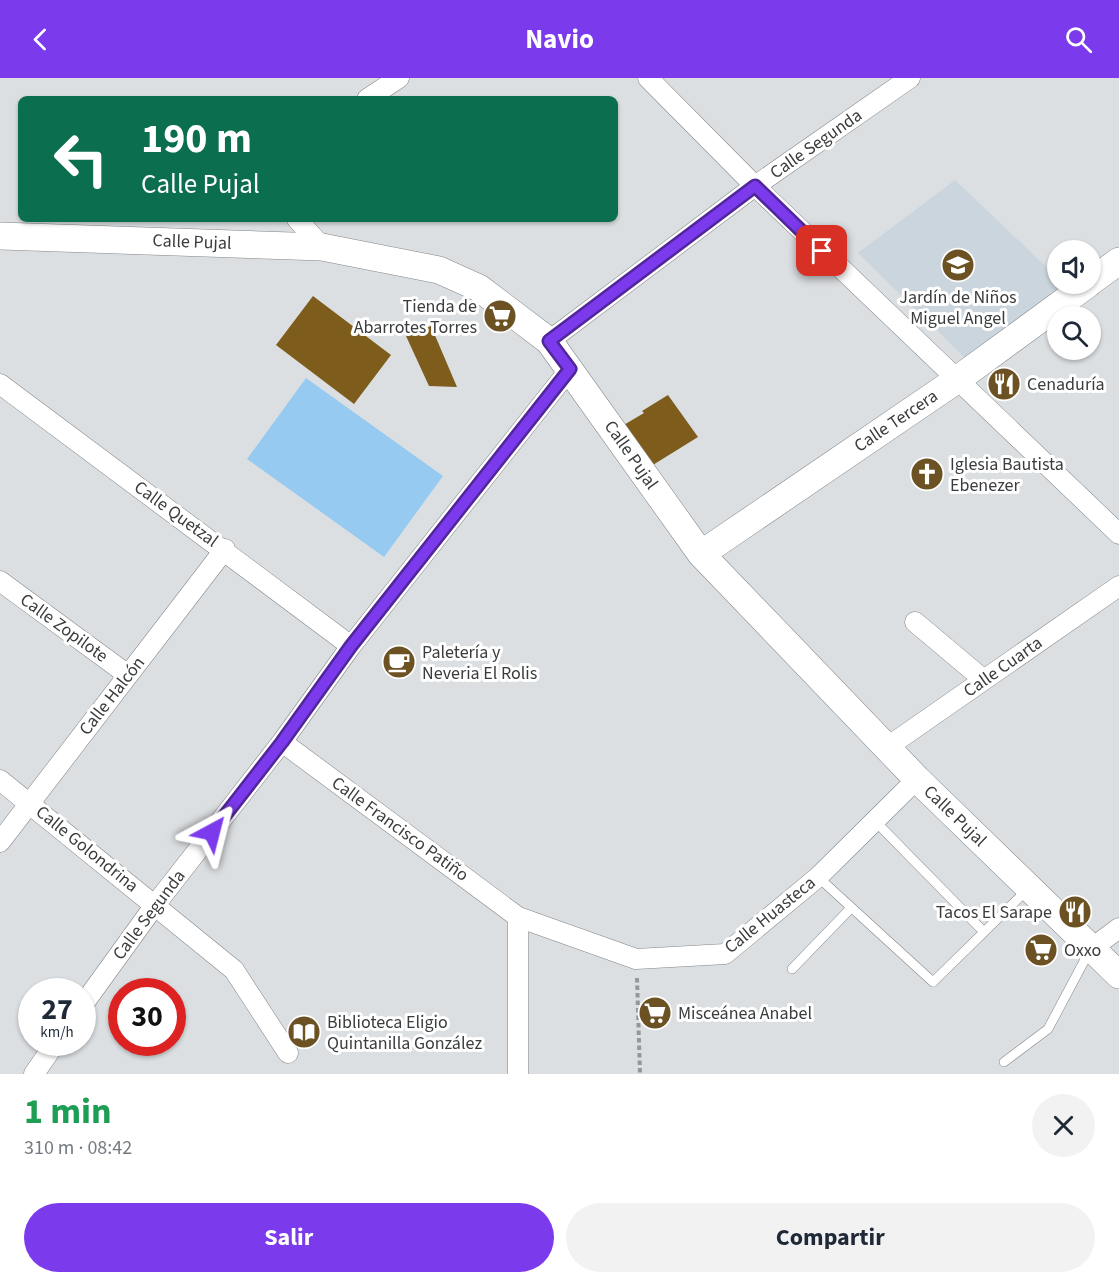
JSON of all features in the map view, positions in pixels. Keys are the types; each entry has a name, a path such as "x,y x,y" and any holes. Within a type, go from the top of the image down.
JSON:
{"street":[{"path":"372,96 399,78"},
{"path":"648,78 755,186 1119,534"},
{"name":"Calle Segunda","path":"549,341 755,186 910,78"},
{"path":"300,222 322,247"},
{"name":"Calle Pujal","path":"1,236 322,247 439,270 479,288 549,341 701,554 886,748 1119,975"},
{"name":"Calle Tercera","path":"1101,274 1119,261"},
{"name":"Calle Tercera","path":"701,554 958,379 1074,294"},
{"name":"Calle Segunda","path":"96,986 155,904 282,742 351,646 570,369"},
{"name":"Calle Quetzal","path":"0,384 225,549 351,646"},
{"name":"Calle Halcón","path":"0,842 225,549"},
{"name":"Calle Zopilote","path":"0,581 128,675"},
{"name":"Calle Cuarta","path":"886,748 1119,586"},
{"path":"915,622 984,680"},
{"name":"Calle Francisco Patiño","path":"282,742 518,917"},
{"name":"Calle Huasteca","path":"518,917 636,959 725,954 818,877 917,779"},
{"name":"Calle Golondrina","path":"0,780 30,802 234,970 288,1053"},
{"path":"518,917 518,1074"},
{"path":"1091,949 1119,928"},
{"path":"34,1074 46,1056"}],"lane":[{"path":"875,821 984,932"},
{"path":"818,877 933,982 1029,888"},
{"path":"792,969 851,908"},
{"path":"1004,1062 1048,1029 1091,949"}],"path":[{"path":"636,959 640,1074"}],"shaded area":[{"name":"Jardín de Niños Miguel Angel","path":"955,180 1047,267 1047,294 1056,294 968,361 858,253"},
{"path":"306,378 443,476 384,557 247,459"}],"building":[{"path":"313,296 391,355 354,404 276,345"},
{"path":"431,326 457,387 429,386 406,336"},
{"path":"668,395 698,437 648,468 622,426"}],"place":[{"name":"Jardín de Niños Miguel Angel","path":"958,265"},
{"name":"Tienda de Abarrotes Torres","path":"500,316"},
{"name":"Cenaduría","path":"1004,384"},
{"name":"Iglesia Bautista Ebenezer","path":"927,474"},
{"name":"Paletería y Neveria El Rolis","path":"399,662"},
{"name":"Tacos El Sarape","path":"1075,912"},
{"name":"Oxxo","path":"1041,950"},
{"name":"Misceánea Anabel","path":"655,1013"},
{"name":"Biblioteca Eligio Quintanilla González","path":"304,1032"}],"route":[{"path":"212,832 282,742 351,646 570,369 549,341 755,186 822,251"}]}
